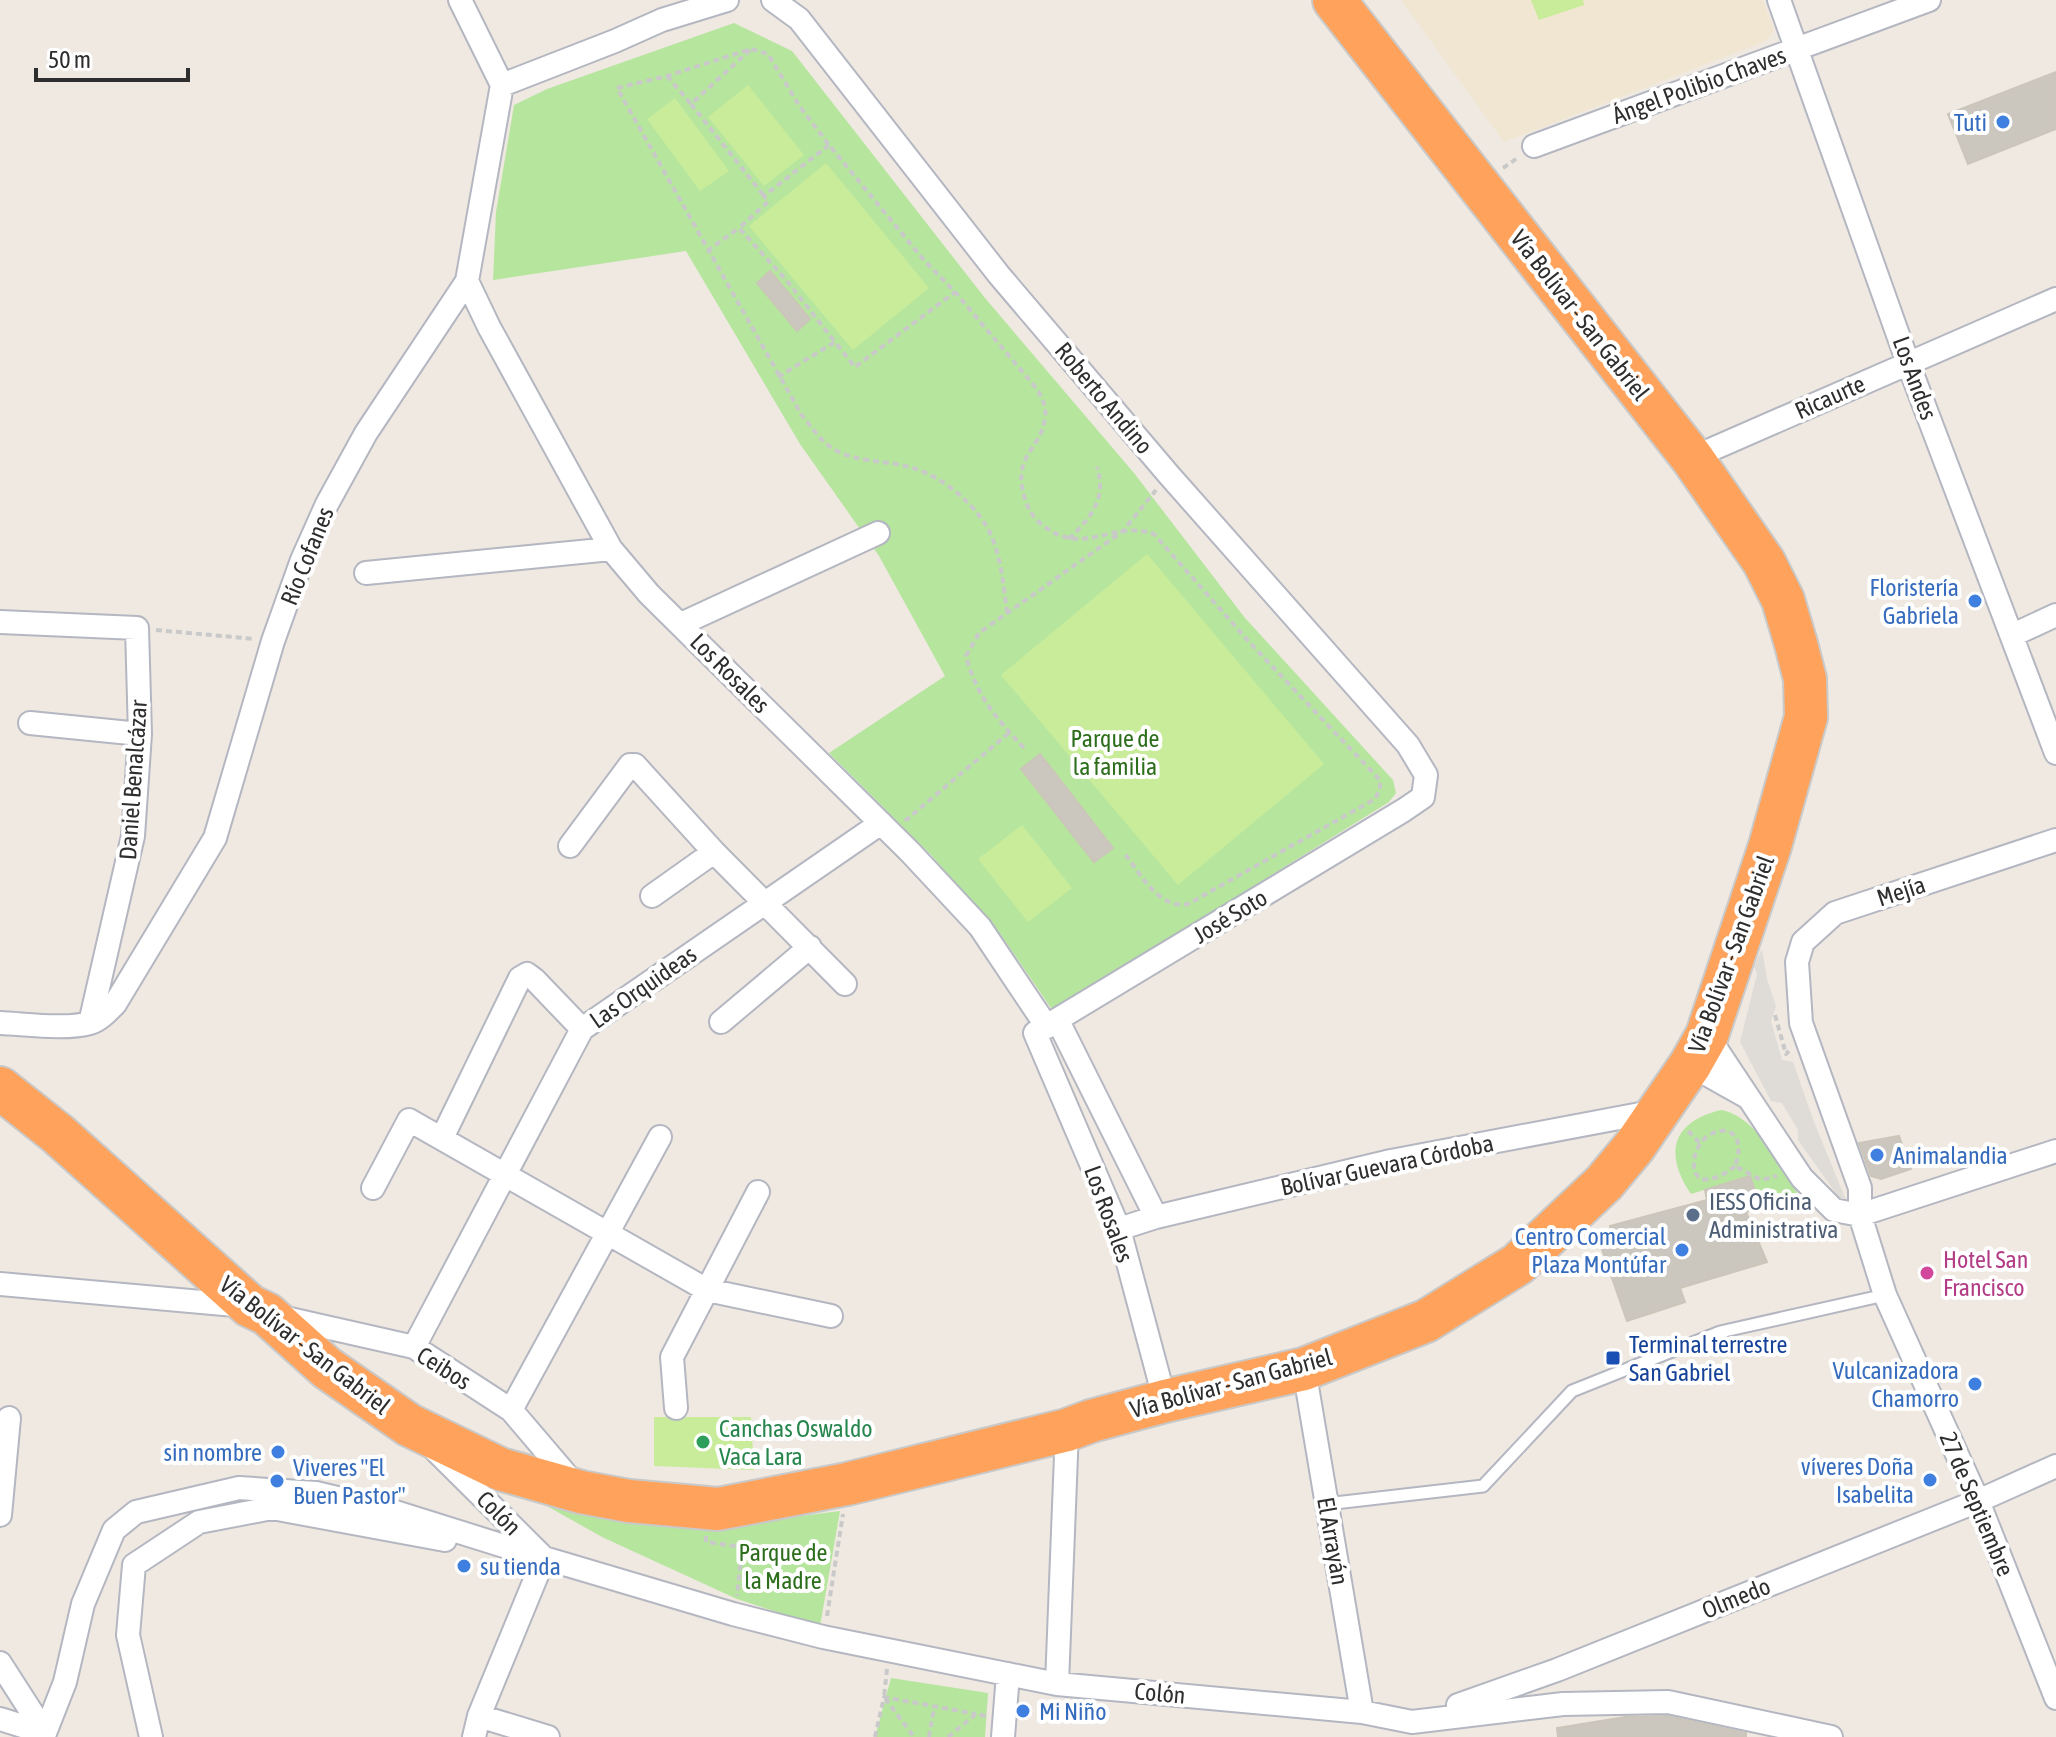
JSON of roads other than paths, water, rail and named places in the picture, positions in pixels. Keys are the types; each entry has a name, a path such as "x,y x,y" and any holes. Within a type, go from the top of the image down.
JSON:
{"highway":[{"name":"Vía Bolívar - San Gabriel","path":"0,1088 58,1134 327,1368 409,1425 500,1469 581,1492 629,1501 707,1510 847,1484 1067,1430 1165,1401 1304,1369 1426,1321 1518,1264 1604,1183 1634,1147 1673,1120 1770,846 1806,717 1805,679 1783,600 1764,562 1692,458 1334,0"}],"street":[{"path":"460,0 502,85 662,20 727,0"},
{"name":"Roberto Andino","path":"773,0 799,19 999,275 1169,475 1408,745 1426,775 1423,797"},
{"name":"Los Andes","path":"1779,0 1908,363 2056,753"},
{"name":"Ángel Polibio Chaves","path":"1534,146 1929,0"},
{"name":"Río Cofanes","path":"90,1023 115,1004 212,845 221,824 273,641 302,560 327,504 366,433 467,281 502,85"},
{"name":"Los Rosales","path":"467,281 611,549 649,594 886,828 980,927 1047,1027 1119,1229 1165,1401"},
{"name":"Ricaurte","path":"1692,458 2056,299"},
{"path":"681,624 878,533"},
{"path":"366,573 611,549"},
{"path":"2013,635 2056,615"},
{"name":"Daniel Benalcázar","path":"0,622 137,628 140,734 129,860 90,1023"},
{"path":"30,723 140,734"},
{"path":"570,846 630,765 635,765 714,852 845,984"},
{"name":"José Soto","path":"1047,1027 1423,797"},
{"name":"Las Orquideas","path":"414,1347 582,1029 763,903 886,828"},
{"name":"Mejía","path":"1798,991 1797,962 1803,942 1835,913 2056,840"},
{"path":"652,896 714,852"},
{"path":"721,1022 810,947"},
{"path":"442,1138 520,978 527,974 535,980 582,1029"},
{"name":"27 de Septiembre","path":"1798,991 1801,1023 1860,1188 1860,1215 1885,1295 1978,1501 2056,1698"},
{"path":"0,1023 90,1023"},
{"path":"1047,1027 1156,1217"},
{"path":"1698,1050 1748,1098 1795,1168 1834,1210 1860,1215 2056,1151"},
{"path":"1698,1050 1748,1098"},
{"path":"373,1188 409,1120 707,1290 831,1316"},
{"name":"Bolívar Guevara Córdoba","path":"1119,1229 1156,1217 1391,1161 1673,1120"},
{"path":"511,1410 660,1137"},
{"path":"676,1408 672,1357 758,1192"},
{"name":"Ceibos","path":"0,1284 258,1310 414,1347 511,1410 581,1492"},
{"name":"El Arrayán","path":"1304,1369 1362,1712"},
{"path":"0,1515 9,1418"},
{"name":"Colón","path":"409,1425 544,1558 823,1637 1057,1684 1362,1712 1414,1729 1563,1704 1668,1702 1831,1737"},
{"path":"1057,1684 1067,1430"},
{"name":"Olmedo","path":"1414,1729 1978,1501 2056,1466"},
{"path":"45,1733 65,1682 83,1604 114,1530 136,1512 239,1488 316,1493 392,1511 544,1558"},
{"path":"151,1737 128,1635 134,1565 199,1522 272,1508 544,1558"},
{"path":"544,1558 477,1726 548,1737"},
{"path":"0,1663 45,1733"},
{"path":"1557,1670 1563,1704"},
{"path":"1003,1728 1008,1674"},
{"path":"0,1719 45,1733"}],"lane":[{"path":"1326,1504 1483,1486 1572,1391 1720,1332 1885,1295"}],"place":[{"name":"Tuti","path":"2003,122"},
{"name":"Floristería Gabriela","path":"1975,601"},
{"name":"Animalandia","path":"1877,1155"},
{"name":"IESS Oficina Administrativa","path":"1693,1215"},
{"name":"Centro Comercial Plaza Montúfar","path":"1682,1250"},
{"name":"Hotel San Francisco","path":"1927,1273"},
{"name":"Terminal terrestre San Gabriel","path":"1613,1358"},
{"name":"Vulcanizadora Chamorro","path":"1975,1384"},
{"name":"Canchas Oswaldo Vaca Lara","path":"703,1442"},
{"name":"sin nombre","path":"278,1452"},
{"name":"víveres Doña Isabelita","path":"1930,1480"},
{"name":"Viveres \"El Buen Pastor\"","path":"277,1481"},
{"name":"su tienda","path":"464,1566"},
{"name":"Mi Niño","path":"1023,1711"}],"park label":[{"name":"Parque de la familia","path":"1115,752"},
{"name":"Parque de la Madre","path":"783,1566"}]}
